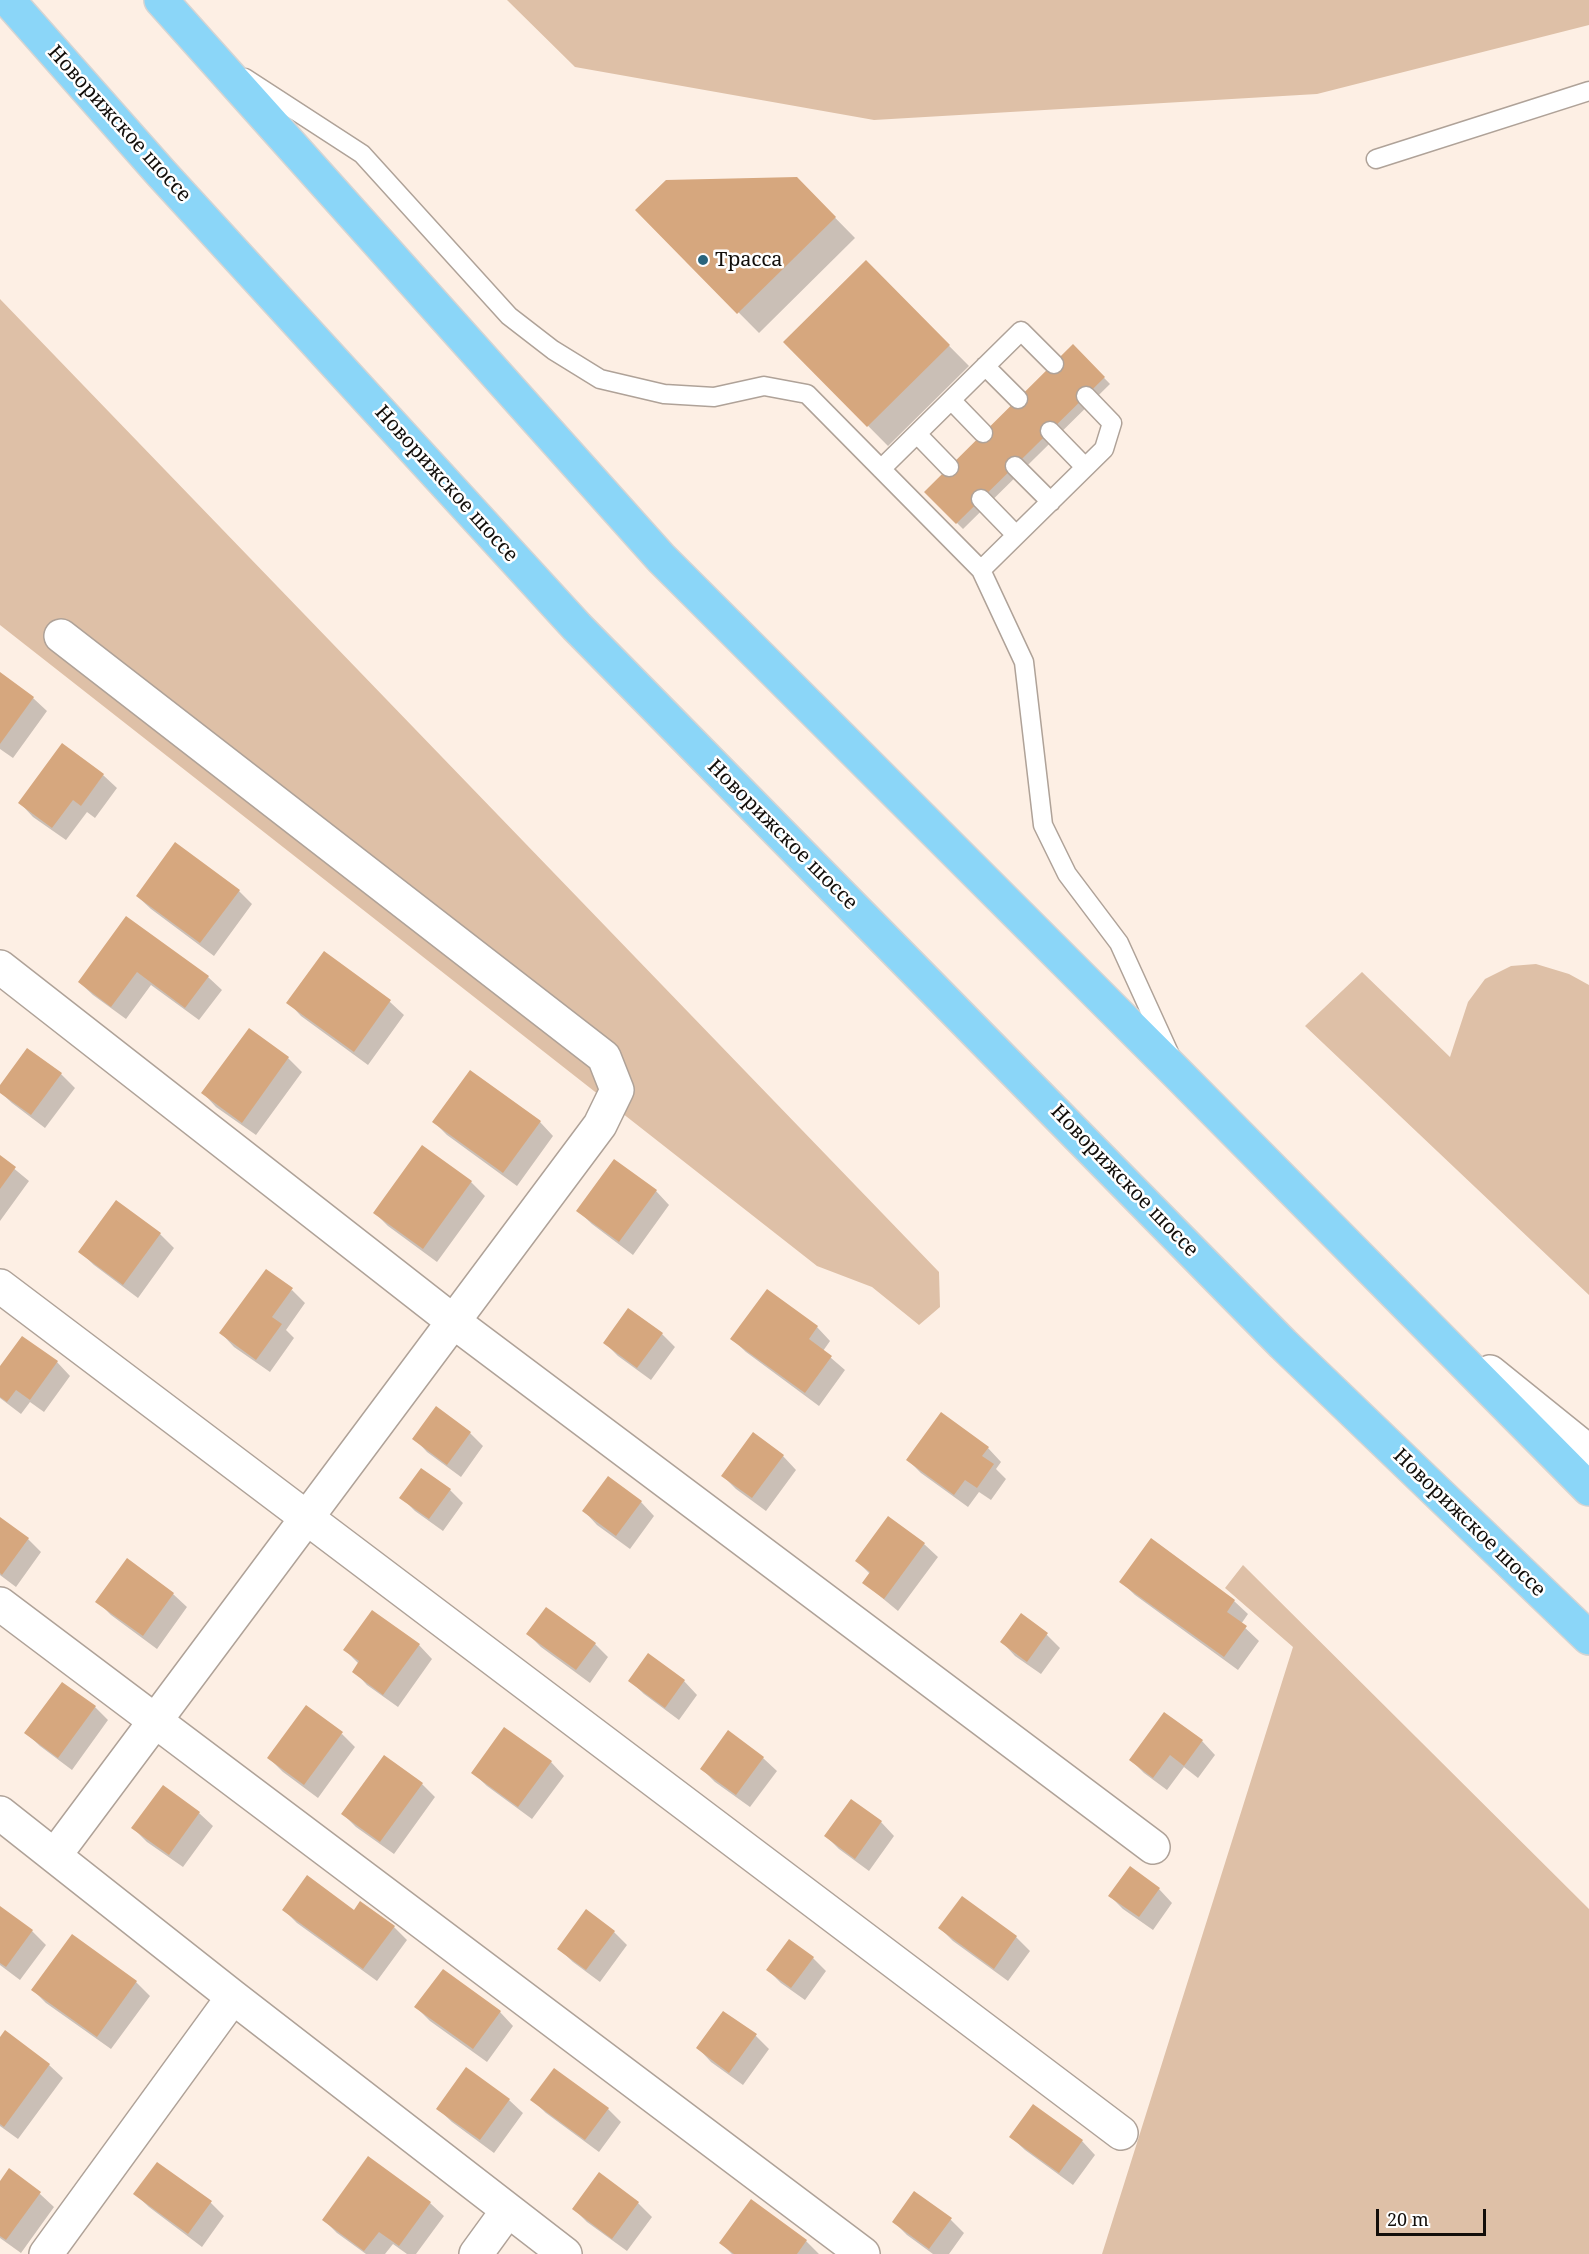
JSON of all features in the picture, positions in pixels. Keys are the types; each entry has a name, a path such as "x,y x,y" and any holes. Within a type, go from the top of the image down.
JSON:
{"highway":[{"name":"Новорижское шоссе","path":"8,0 161,173 577,627 1283,1344 1589,1638"},
{"path":"161,0 661,558 1418,1314 1589,1489"}],"street":[{"path":"55,1855 600,1125 617,1090 604,1057 61,636"},
{"path":"0,967 454,1323 1153,1847"},
{"path":"0,1286 1121,2133"},
{"path":"1418,1314 1589,1452"},
{"path":"0,1604 863,2254"},
{"path":"0,1813 565,2254"},
{"path":"46,2254 233,1997"},
{"path":"476,2254 508,2210"}],"lane":[{"path":"211,56 362,154 509,316 553,350 600,379 674,395 714,398 764,386 807,394 981,570 1024,662 1043,825 1068,873 1119,943 1178,1074"},
{"path":"1376,159 1589,91"},
{"path":"881,469 1021,331 1054,364"},
{"path":"985,366 1018,399"},
{"path":"981,570 1104,449 1112,423 1086,396"},
{"path":"951,400 983,433"},
{"path":"1050,431 1085,467"},
{"path":"916,434 949,467"},
{"path":"1015,466 1051,502"},
{"path":"981,499 1017,535"}],"shaded area":[{"path":"507,0 1589,0 1589,25 1317,94 874,120 575,67"},
{"path":"0,299 939,1272 940,1307 919,1325 872,1287 817,1266 0,625"},
{"path":"1536,964 1569,974 1589,985 1589,1295 1305,1026 1362,972 1450,1057 1468,1002 1485,979 1511,966"},
{"path":"1243,1565 1589,1909 1589,2254 1102,2254 1293,1647 1225,1588"}],"building":[{"path":"797,177 836,217 737,314 635,210 666,180"},
{"path":"866,260 950,345 867,427 783,342"},
{"path":"1073,344 1105,377 956,524 924,492"},
{"path":"0,672 34,697 0,744"},
{"path":"62,743 104,774 81,806 73,800 52,828 18,803"},
{"path":"175,842 240,890 200,943 136,896"},
{"path":"126,916 209,976 185,1008 137,972 111,1007 78,982"},
{"path":"324,951 391,1000 354,1052 286,1003"},
{"path":"249,1028 289,1057 242,1123 201,1093"},
{"path":"27,1048 62,1073 31,1115 0,1093 0,1085"},
{"path":"470,1070 541,1121 503,1173 432,1122"},
{"path":"422,1145 472,1181 423,1249 373,1213"},
{"path":"0,1155 16,1167 0,1189"},
{"path":"614,1159 657,1190 619,1242 576,1211"},
{"path":"116,1200 161,1233 123,1285 78,1252"},
{"path":"266,1269 293,1288 272,1317 282,1324 256,1360 219,1333"},
{"path":"767,1289 818,1326 809,1339 832,1356 805,1393 730,1339"},
{"path":"628,1308 663,1333 637,1368 603,1343"},
{"path":"22,1336 58,1361 30,1400 16,1390 7,1402 0,1397 0,1366"},
{"path":"436,1406 471,1432 447,1465 412,1439"},
{"path":"941,1412 989,1447 982,1456 994,1464 977,1488 965,1480 954,1495 906,1460"},
{"path":"753,1432 784,1455 752,1498 721,1476"},
{"path":"421,1468 451,1489 429,1519 399,1498"},
{"path":"608,1476 642,1501 616,1536 582,1511"},
{"path":"888,1516 925,1543 884,1599 862,1583 870,1572 855,1561"},
{"path":"0,1517 29,1538 2,1575 0,1573"},
{"path":"1151,1538 1235,1600 1227,1612 1247,1626 1224,1657 1119,1582"},
{"path":"127,1558 174,1593 143,1636 95,1602"},
{"path":"546,1607 596,1643 576,1670 526,1634"},
{"path":"372,1610 420,1644 383,1695 352,1672 359,1661 343,1650"},
{"path":"1021,1613 1048,1633 1027,1662 1000,1642"},
{"path":"648,1653 685,1680 665,1708 628,1681"},
{"path":"62,1682 96,1706 58,1758 24,1733"},
{"path":"306,1705 343,1732 304,1785 267,1758"},
{"path":"1164,1712 1203,1740 1184,1766 1170,1755 1153,1778 1129,1760"},
{"path":"504,1727 552,1761 518,1807 471,1773"},
{"path":"728,1730 764,1757 736,1795 700,1769"},
{"path":"384,1755 423,1783 380,1842 341,1814"},
{"path":"163,1785 200,1812 169,1855 131,1828"},
{"path":"851,1799 882,1821 855,1859 824,1836"},
{"path":"1130,1866 1160,1888 1139,1917 1108,1896"},
{"path":"307,1875 354,1910 360,1901 395,1926 363,1969 282,1910"},
{"path":"962,1896 1017,1936 994,1969 938,1928"},
{"path":"0,1906 33,1930 6,1967 0,1963"},
{"path":"586,1909 615,1931 586,1970 557,1949"},
{"path":"72,1934 137,1981 97,2037 31,1990"},
{"path":"789,1939 814,1957 791,1988 766,1970"},
{"path":"443,1969 501,2011 473,2049 414,2007"},
{"path":"723,2011 757,2034 729,2073 696,2048"},
{"path":"5,2030 50,2064 4,2127 0,2124 0,2037"},
{"path":"466,2067 510,2099 480,2140 436,2109"},
{"path":"554,2068 609,2108 585,2140 530,2100"},
{"path":"1033,2104 1083,2140 1059,2173 1009,2137"},
{"path":"368,2156 431,2202 399,2246 379,2232 364,2251 322,2220"},
{"path":"157,2162 212,2201 188,2234 133,2194"},
{"path":"9,2168 41,2192 6,2240 0,2236 0,2181"},
{"path":"599,2172 639,2202 612,2239 572,2209"},
{"path":"914,2191 952,2218 929,2249 892,2222"},
{"path":"751,2199 807,2240 797,2254 734,2254 719,2243"}],"place":[{"name":"Трасса","path":"703,260"}]}
